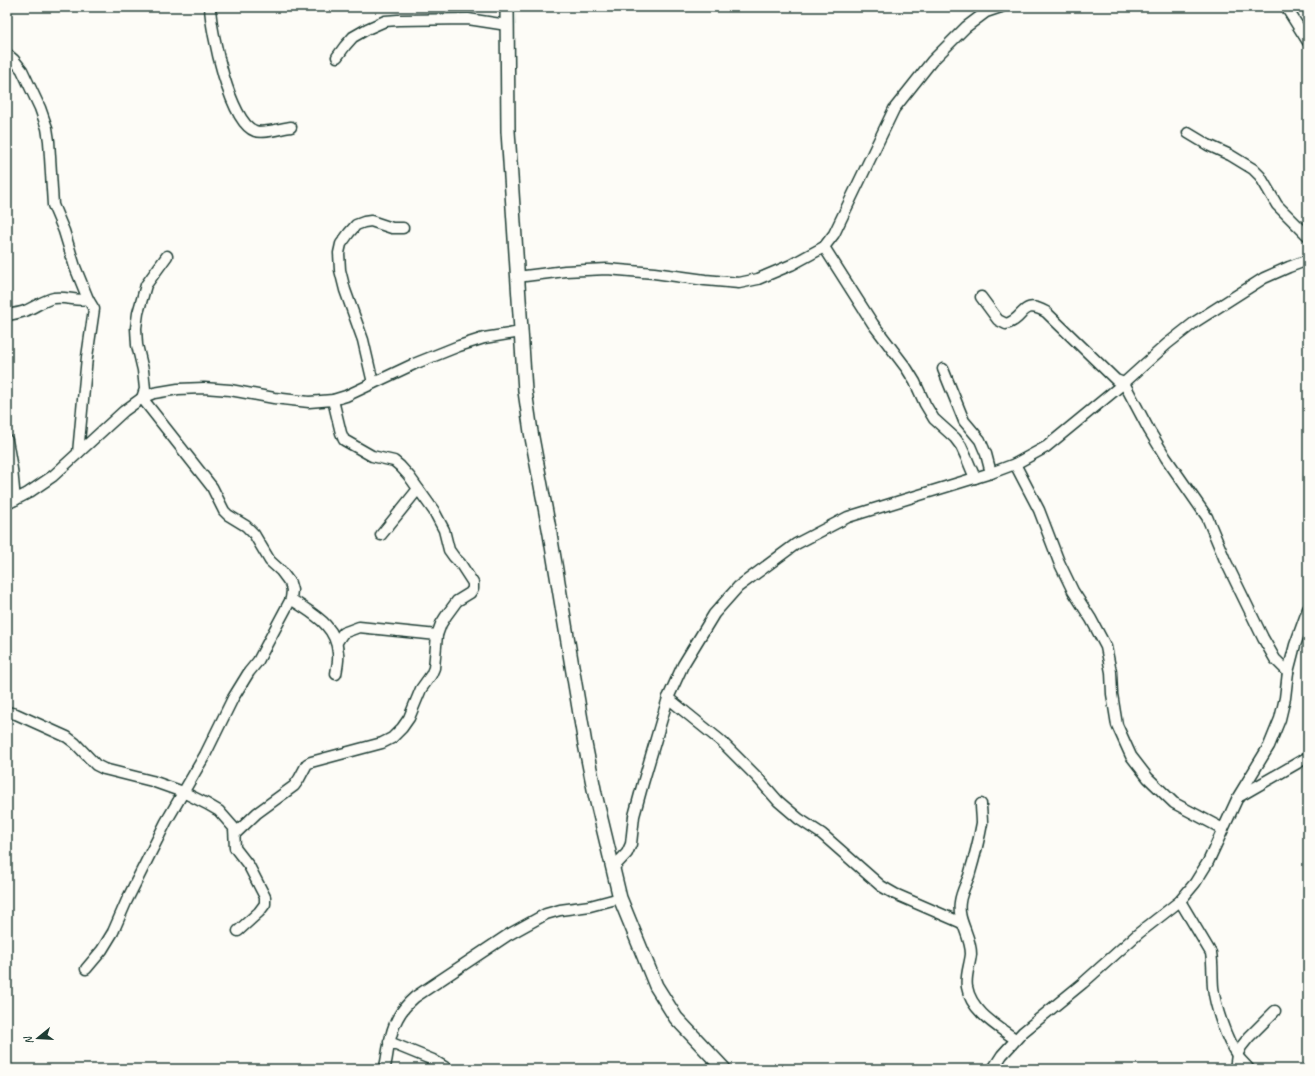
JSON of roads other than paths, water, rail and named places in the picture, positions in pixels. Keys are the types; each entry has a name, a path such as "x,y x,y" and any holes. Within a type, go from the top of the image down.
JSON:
{"main road":[{"path":"507,7 508,131 525,391 585,744 595,794 620,898 645,963 656,986 676,1018 724,1069"}],"street":[{"path":"210,7 214,35 227,86 238,113 246,125 254,131 263,132 291,127"},
{"path":"517,277 565,271 607,269 654,273 704,280 739,282 758,279 791,265 824,247 834,234 894,109 932,61 966,27 986,12 1001,7"},
{"path":"1286,7 1308,42"},
{"path":"337,57 353,37 385,21 468,19 507,25"},
{"path":"7,54 22,70 40,108 47,128 53,205 64,231 74,267 94,309 87,358 78,454"},
{"path":"1188,133 1253,169 1260,176 1277,205 1308,236"},
{"path":"373,383 363,340 342,276 339,253 341,244 356,225 371,221 392,228 403,228"},
{"path":"824,247 873,324 907,369 934,418 955,438 961,446 975,478"},
{"path":"142,398 145,389 143,370 137,345 136,328 138,313 146,285 167,256"},
{"path":"612,869 627,853 631,844 634,816 668,698 683,665 714,614 738,587 796,544 848,517 991,473 1015,464 1046,447 1124,383 1167,344 1196,322 1264,278 1308,260"},
{"path":"981,297 998,320 1006,324 1011,323 1026,308 1032,306 1038,307 1046,312 1116,380 1124,383 1166,458 1207,517 1225,560 1263,638 1275,659 1288,672"},
{"path":"7,315 26,311 53,298 80,300 88,299"},
{"path":"7,440 12,470 11,502 28,493 53,476 124,411 142,398 160,392 204,388 230,390 274,398 309,402 333,400 346,396 414,364 459,346 484,338 521,332"},
{"path":"943,369 964,421 980,440 986,454 991,473"},
{"path":"86,969 102,950 113,932 145,864 183,792 205,755 240,685 258,661 290,599 292,590 290,582 266,557 259,540 254,534 246,526 224,512 212,487 142,398"},
{"path":"235,834 257,813 294,786 300,779 307,764 382,743 392,738 402,728 410,718 421,689 434,668 437,635 446,616 457,602 470,593 473,589 472,583 460,563 449,550 440,521 418,489 394,461 372,456 344,440 333,400"},
{"path":"1015,464 1039,510 1059,562 1073,591 1091,619 1106,647 1111,672 1112,694 1117,725 1131,756 1148,778 1174,803 1223,829"},
{"path":"381,535 418,489"},
{"path":"290,599 320,619 331,630 336,642 338,654 336,674"},
{"path":"993,1069 1015,1039 1083,983 1139,933 1180,901 1195,883 1208,862 1238,797 1269,746 1280,719 1285,698 1288,672 1308,609"},
{"path":"336,642 343,633 359,627 437,635"},
{"path":"668,698 721,741 757,777 778,801 799,819 822,834 881,886 902,897 962,923"},
{"path":"7,712 16,714 67,737 75,743 96,765 104,769 152,781 183,792 219,811 234,828 235,848 249,866 265,897 265,904 259,912 238,931"},
{"path":"1238,797 1308,757"},
{"path":"981,804 982,821 976,851 960,900 959,912 970,941 971,955 967,972 967,987 972,1001 992,1023 1015,1039"},
{"path":"384,1069 389,1042 399,1015 405,1006 415,997 508,935 546,914 560,910 590,906 620,898"},
{"path":"1180,901 1211,953 1213,987 1216,1005 1232,1046 1237,1055 1249,1069"},
{"path":"1235,1069 1237,1055 1241,1047 1275,1011"},
{"path":"389,1042 433,1060 448,1069"}]}
